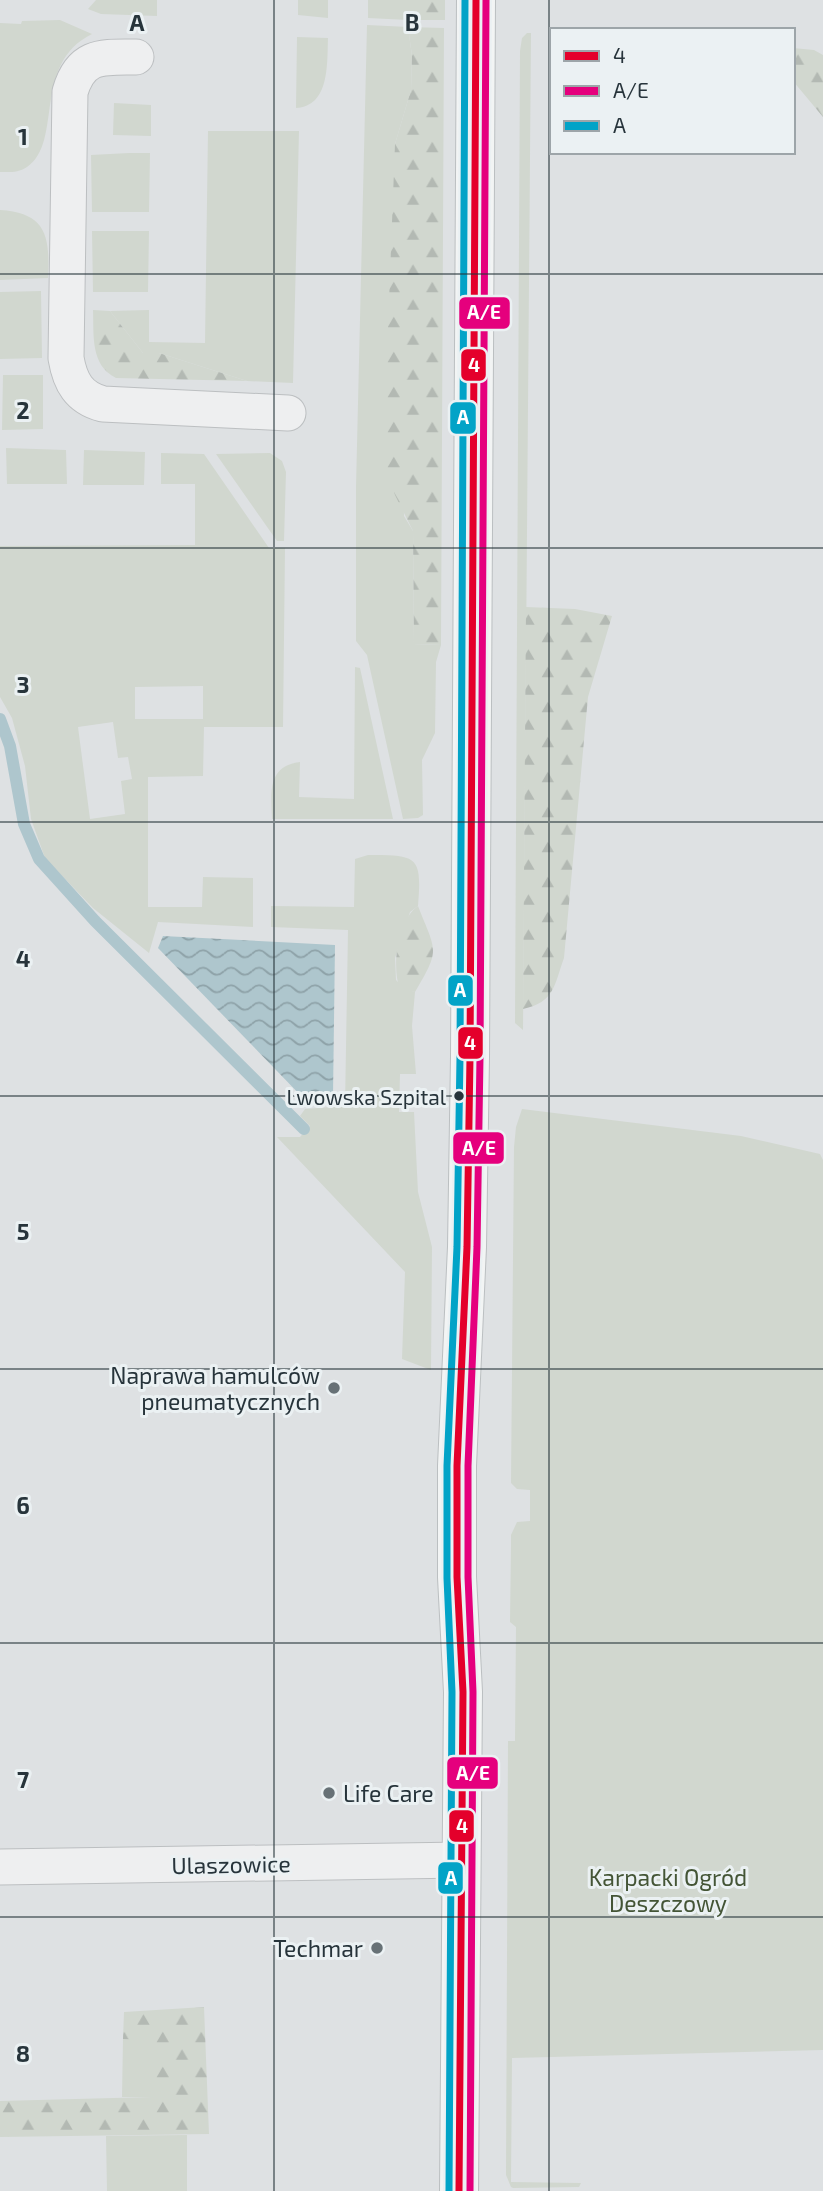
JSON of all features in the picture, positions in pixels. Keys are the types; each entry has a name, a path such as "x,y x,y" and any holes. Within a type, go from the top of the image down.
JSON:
{"main road":[{"path":"460,2191 463,1692 457,1577 457,1465 467,1247 469,1125 477,0"}],"street":[{"path":"136,57 105,57 86,64 75,75 70,92 66,358 71,379 83,396 103,404 288,413"},
{"name":"Ulaszowice","path":"0,1867 462,1860"}],"green space":[{"path":"96,0 157,0 157,16 101,14 88,9"},
{"path":"298,0 328,0 328,18 298,15"},
{"path":"368,0 408,0 408,20 368,18"},
{"path":"408,0 445,0 445,20 408,20"},
{"path":"60,20 92,34 73,47 61,64 54,83 44,140 38,155 24,169 0,172 0,23"},
{"path":"367,25 408,27 412,56 411,90 395,144 404,516 413,531 414,644 441,645 436,662 435,733 422,760 423,815 403,819 367,655 356,641 356,487"},
{"path":"408,27 444,28 441,645 414,644 413,531 395,495 383,459 395,144 411,90 412,56"},
{"path":"531,33 523,1030 515,1023 520,51 522,38"},
{"path":"297,37 328,38 326,71 321,92 315,100 296,108"},
{"path":"795,48 814,50 823,55 823,117 795,83"},
{"path":"114,103 151,105 151,136 113,135"},
{"path":"208,131 299,131 293,383 247,381 159,353 143,353 110,311 149,310 149,342 205,343"},
{"path":"150,153 149,212 92,212 91,155"},
{"path":"0,210 28,216 42,230 48,250 48,278 0,280"},
{"path":"92,231 149,231 148,292 93,292"},
{"path":"41,291 42,358 0,359 0,292"},
{"path":"93,310 110,311 143,353 159,353 247,381 116,378 102,365 98,357"},
{"path":"3,375 43,375 43,429 2,430"},
{"path":"6,448 66,450 67,484 7,484"},
{"path":"84,450 145,452 144,485 83,485"},
{"path":"161,453 204,454 269,548 285,548 283,727 204,727 203,776 148,777 148,907 202,907 203,877 253,878 253,927 158,922 149,953 93,908 45,858 31,819 25,766 12,718 0,697 0,546 195,545 195,484 161,484","holes":["203,686 203,719 135,719 135,687","113,722 118,758 128,757 132,779 121,781 125,814 90,819 78,727"]},
{"path":"270,453 282,461 286,472 284,541 277,541 216,454"},
{"path":"526,607 575,609 612,616 588,697 564,958 552,991 542,1002 523,1009"},
{"path":"355,667 360,668 393,819 272,819 271,800 276,775 289,765 300,762 299,797 354,799"},
{"path":"368,855 407,858 417,868 419,877 418,906 410,912 395,958 396,980 405,989 415,992 412,1026 416,1074 400,1074 399,1112 414,1112 418,1192 432,1247 431,1370 402,1359 405,1272 277,1137 300,1137 310,1126 300,1116 305,1109 345,1106 348,930 271,927 271,906 354,907 355,859"},
{"path":"418,906 433,950 429,966 415,992 400,989 396,956 405,921"},
{"name":"Karpacki Ogród Deszczowy","path":"522,1109 741,1136 820,1154 823,1160 823,2050 512,2058 511,2182 581,2183 579,2187 513,2188 506,2175 508,1741 515,1741 516,1627 510,1622 511,1535 517,1522 530,1521 530,1490 517,1489 511,1483 514,1147 516,1127"},
{"path":"204,2007 209,2134 0,2137 0,2101 151,2097 152,2040 123,2039 124,2012"},
{"path":"123,2039 152,2039 152,2097 122,2097"},
{"path":"187,2135 187,2191 107,2191 106,2136"}],"water":[{"path":"163,936 335,945 333,1096 305,1100 158,948"}],"waterway":[{"path":"0,719 10,746 24,824 39,859 95,921 304,1129"}],"transit line":[{"name":"A","path":"449,2191 452,1692 447,1578 447,1466 457,1247 460,1057 465,0"},
{"name":"4","path":"459,2191 463,1692 457,1577 457,1466 467,1247 470,1057 476,0"},
{"name":"A/E","path":"470,2191 473,1692 468,1577 468,1466 477,1247 480,1057 486,0"}],"place":[{"name":"Lwowska Szpital","path":"459,1096"},
{"name":"Naprawa hamulców pneumatycznych","path":"334,1388"},
{"name":"Life Care","path":"329,1793"},
{"name":"Techmar","path":"377,1948"}]}
